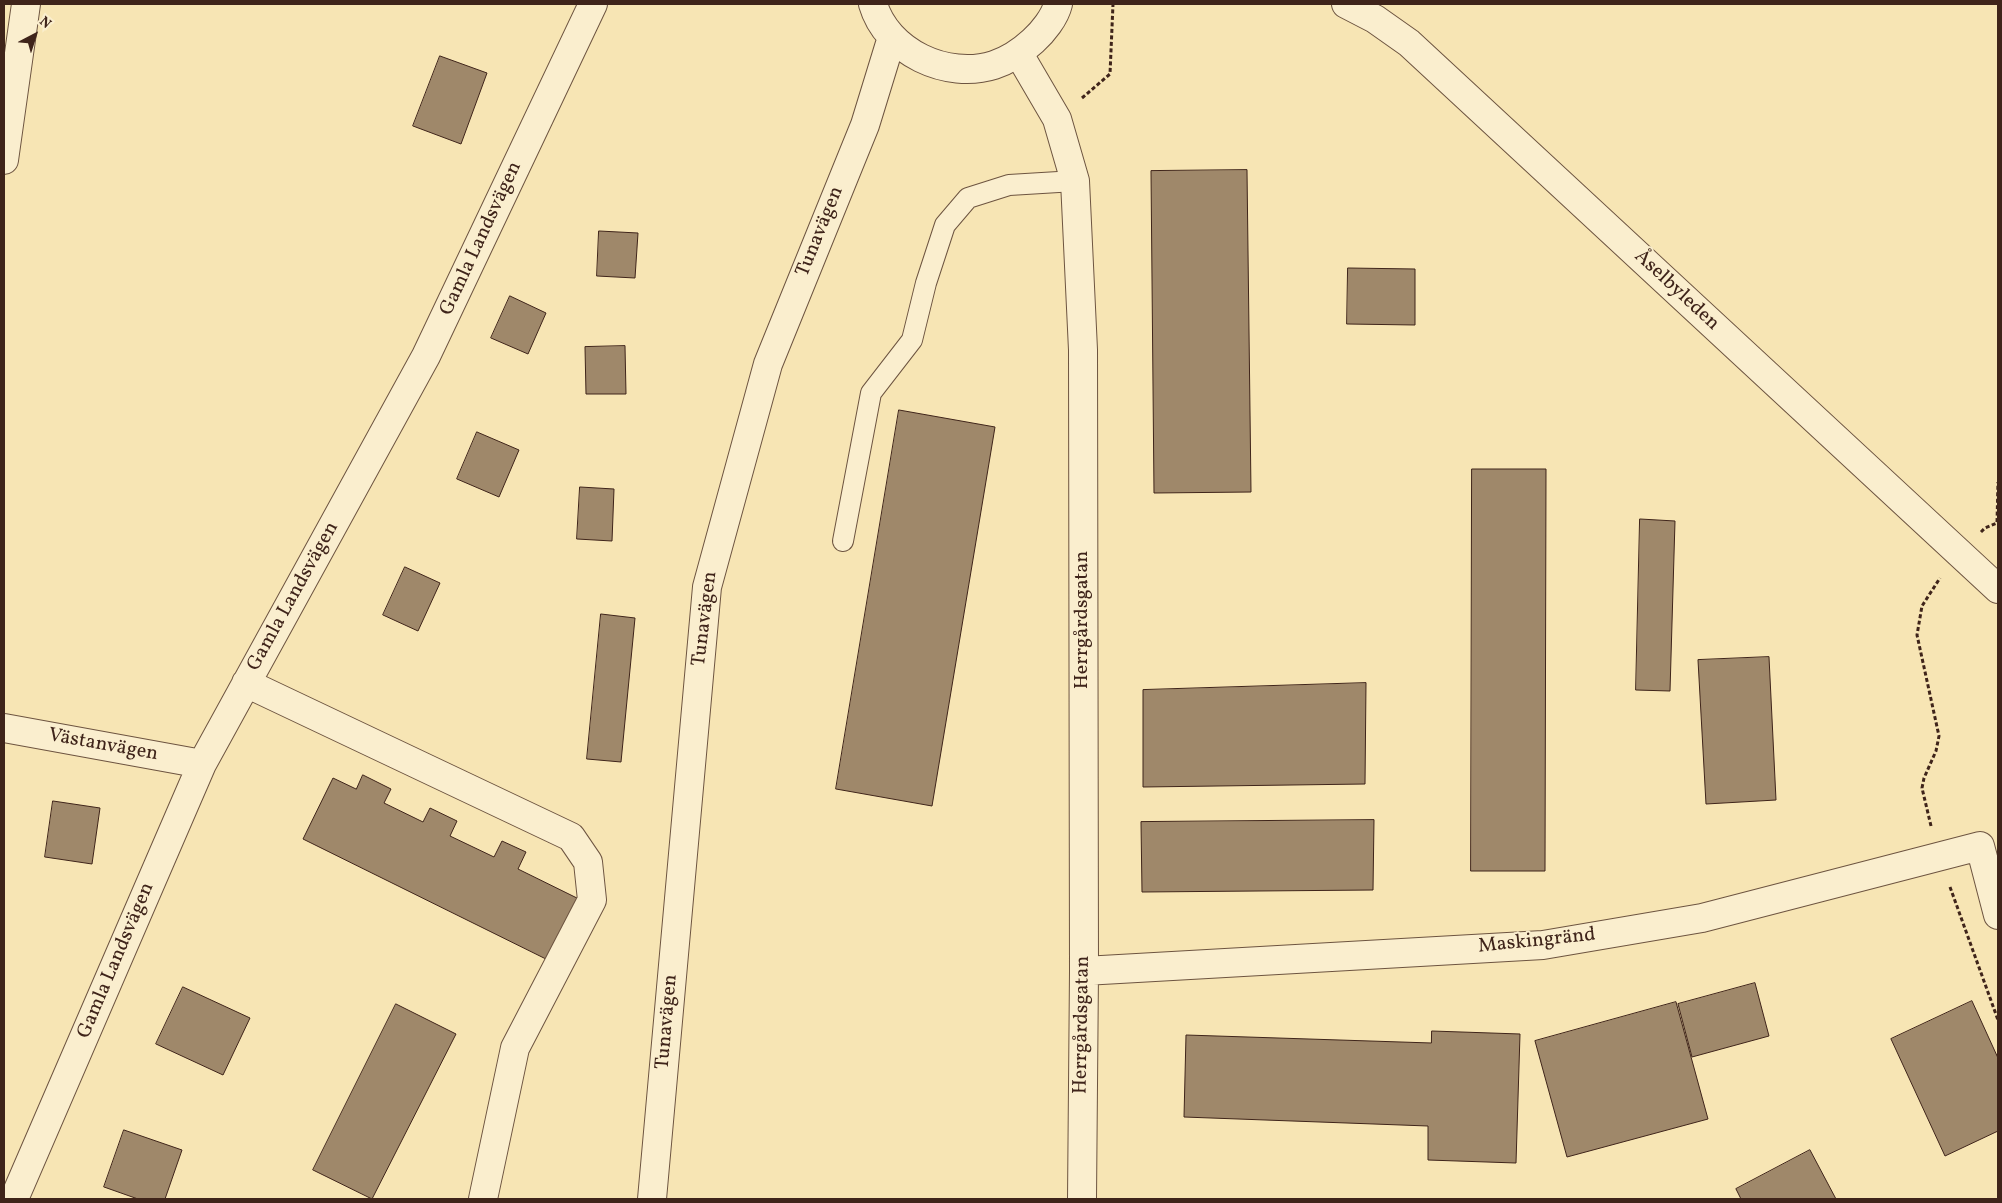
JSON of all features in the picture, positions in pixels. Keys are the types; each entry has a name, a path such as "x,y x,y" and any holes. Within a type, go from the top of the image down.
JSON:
{"street":[{"path":"4,160 26,4"},
{"name":"Gamla Landsvägen","path":"14,1199 202,764 426,356 593,4"},
{"path":"873,4 876,13 892,36 913,54 938,66 966,70 994,65 1018,54 1041,34 1058,4"},
{"name":"Åselbyleden","path":"1346,4 1375,19 1409,43 1998,589"},
{"name":"Tunavägen","path":"652,1199 707,587 768,364 865,125 892,36"},
{"name":"Herrgårdsgatan","path":"1018,54 1057,119 1075,181 1083,350 1084,971 1082,1199"},
{"path":"246,683 572,836 588,862 592,900 515,1048 477,1198"},
{"name":"Västanvägen","path":"4,728 202,764"},
{"name":"Maskingränd","path":"1084,971 1543,945 1702,918 1980,846 1998,915"}],"lane":[{"path":"843,541 871,393 912,340 926,283 946,225 968,198 1009,185 1075,181"}],"path":[{"path":"1057,119 1110,74 1113,4"},
{"path":"1998,482 1997,524 1985,528 1932,587 1922,606 1918,620 1917,635 1939,736 1936,751 1924,778 1922,788 1939,857 1998,1020"}],"building":[{"path":"440,56 487,73 461,144 413,126"},
{"path":"1247,170 1251,492 1154,493 1151,171"},
{"path":"599,231 638,233 635,278 597,276"},
{"path":"1348,268 1415,269 1415,325 1347,324"},
{"path":"510,296 546,313 528,354 491,338"},
{"path":"625,346 626,394 586,394 585,347"},
{"path":"899,410 995,427 932,806 836,789"},
{"path":"477,432 519,450 499,497 457,479"},
{"path":"1472,469 1546,469 1545,871 1471,871"},
{"path":"580,487 614,489 612,541 577,539"},
{"path":"1640,519 1675,521 1670,691 1636,690"},
{"path":"405,567 440,583 418,631 383,615"},
{"path":"601,614 635,618 621,762 587,759"},
{"path":"1769,657 1776,800 1706,804 1698,660"},
{"path":"1366,683 1365,784 1143,787 1143,690"},
{"path":"363,775 391,789 384,803 423,822 430,808 457,821 450,836 494,857 502,841 526,852 518,869 583,901 552,962 303,839 333,778 356,789"},
{"path":"53,801 100,808 92,864 45,857"},
{"path":"1374,820 1373,890 1142,892 1141,822"},
{"path":"1755,983 1769,1036 1692,1057 1678,1004"},
{"path":"183,987 250,1018 223,1075 156,1044"},
{"path":"1972,1001 1998,1058 1998,1131 1945,1156 1891,1039"},
{"path":"1676,1002 1708,1119 1567,1157 1535,1041"},
{"path":"396,1004 456,1034 372,1199 313,1170"},
{"path":"1432,1031 1520,1034 1516,1163 1428,1160 1428,1126 1184,1117 1186,1035 1431,1043"},
{"path":"124,1130 182,1150 165,1199 138,1199 104,1187"},
{"path":"1810,1150 1836,1199 1741,1199 1736,1189"}]}
